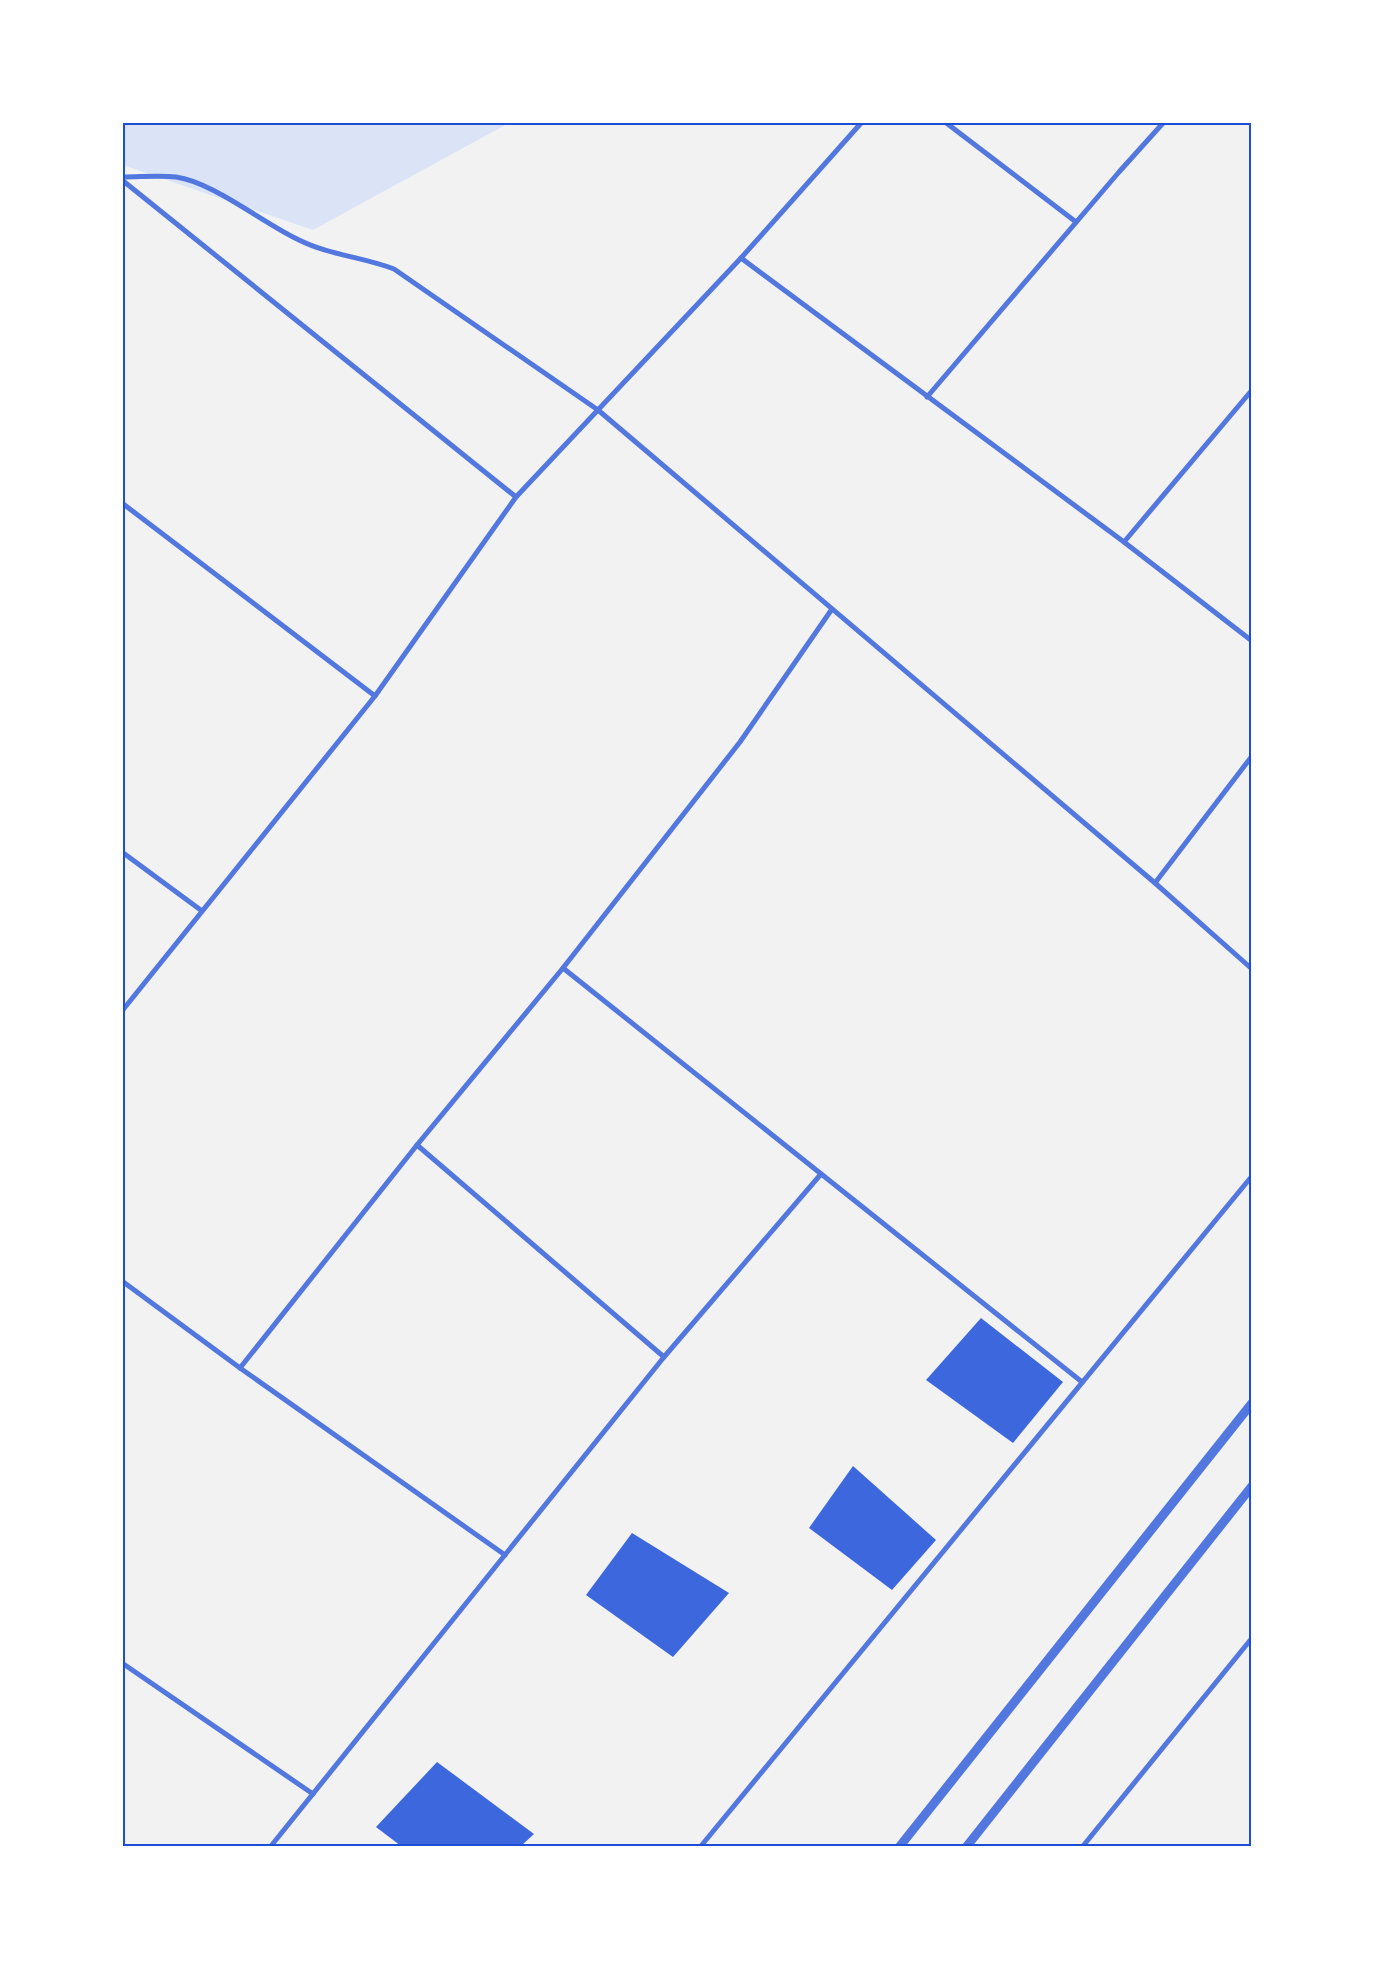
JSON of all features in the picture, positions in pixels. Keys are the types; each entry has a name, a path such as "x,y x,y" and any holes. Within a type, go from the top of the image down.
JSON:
{"street":[{"path":"122,1011 374,696 516,497 741,258 862,122"},
{"path":"945,122 1076,222"},
{"path":"927,397 1164,122"},
{"path":"122,178 177,177 196,183 299,240 322,250 376,262 394,269 598,410 1155,883 1252,968"},
{"path":"122,178 516,497"},
{"path":"741,258 1124,542 1252,641"},
{"path":"1124,542 1252,390"},
{"path":"122,503 374,696"},
{"path":"240,1368 417,1145 563,968 740,742 832,609"},
{"path":"1155,883 1252,756"},
{"path":"122,852 202,911"},
{"path":"563,968 1082,1382"},
{"path":"417,1145 664,1357"},
{"path":"271,1846 664,1357 821,1174"},
{"path":"701,1846 1252,1176"},
{"path":"122,1280 240,1368 505,1554"},
{"path":"900,1846 1252,1403"},
{"path":"966,1846 1252,1486"},
{"path":"1083,1846 1252,1638"},
{"path":"122,1663 313,1794"}],"shaded area":[{"path":"123,123 509,123 313,230 123,165"}],"building":[{"path":"981,1318 1063,1382 1013,1443 926,1380"},
{"path":"853,1466 936,1540 892,1590 809,1528"},
{"path":"632,1533 729,1593 673,1657 586,1595"},
{"path":"437,1762 534,1834 521,1846 401,1846 376,1827"}]}
